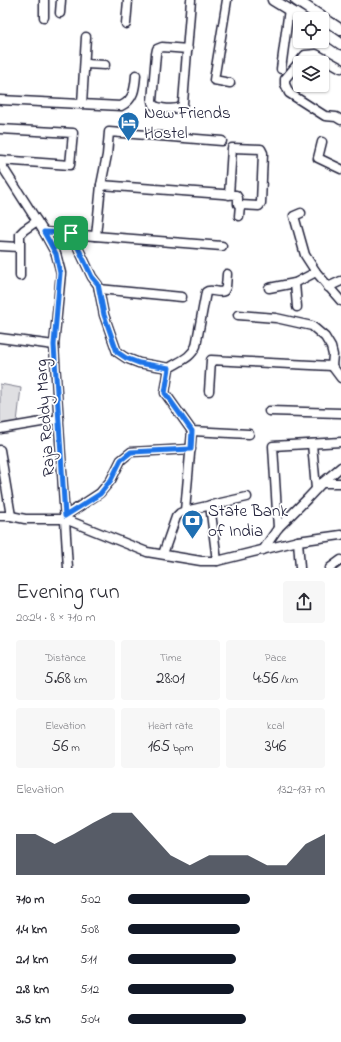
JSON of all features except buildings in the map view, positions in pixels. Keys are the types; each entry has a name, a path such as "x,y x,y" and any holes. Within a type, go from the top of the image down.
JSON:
{"main road":[{"path":"273,0 294,12"},
{"path":"296,0 308,3 341,30"},
{"path":"329,36 341,44"}],"street":[{"path":"44,0 44,17"},
{"path":"60,0 60,13"},
{"path":"126,24 128,0"},
{"path":"188,48 158,48 156,54 152,101 153,105 157,107 178,109 183,103 188,48 191,0"},
{"path":"227,0 214,80 230,83"},
{"path":"281,69 289,9"},
{"path":"82,104 86,37"},
{"path":"341,68 316,54 306,55 285,79 285,84 289,93 325,116 336,117 341,120"},
{"path":"85,64 105,65"},
{"path":"0,100 121,106 128,104 132,96 136,75"},
{"path":"0,129 73,133 70,165 0,162"},
{"path":"96,236 101,185 107,156 109,132 222,141"},
{"path":"322,142 318,158 341,169"},
{"path":"229,195 232,148 262,149 264,153 260,205 240,205"},
{"name":"Raja Reddy Marg","path":"0,162 56,254 60,273 54,345 68,568"},
{"path":"101,185 229,195 238,197 238,204 240,205 238,216"},
{"path":"301,213 295,215 294,219 305,255 316,272 341,301"},
{"path":"20,276 20,234 37,221"},
{"path":"44,232 222,246"},
{"path":"71,233 92,277 98,284 104,315 117,352 126,358 139,363 169,368 189,357 193,353 196,346 206,292 209,290 224,291 226,287 227,274"},
{"path":"0,246 19,247"},
{"path":"268,288 295,283 316,272"},
{"path":"328,287 341,282"},
{"path":"295,283 297,307"},
{"path":"99,289 182,297"},
{"path":"238,315 276,318 312,326 325,337 331,347 333,355 332,366 341,378"},
{"path":"0,338 54,345"},
{"path":"209,391 211,360 332,366"},
{"path":"169,368 165,393 192,431 185,511"},
{"path":"269,411 341,413"},
{"path":"0,429 59,419"},
{"path":"192,431 249,434"},
{"path":"278,528 274,446 341,442"},
{"path":"312,444 316,489"},
{"path":"65,518 100,494 111,480 121,460 131,452 191,449"},
{"path":"0,450 11,516"},
{"path":"263,550 278,528 322,483 341,467"},
{"path":"322,483 341,483"},
{"path":"162,554 176,517 180,513 248,497"},
{"path":"210,506 217,561"},
{"path":"0,516 25,518 65,518 146,552 162,554 199,564 298,541 341,535"},
{"path":"298,541 300,568"},
{"path":"330,568 341,560"}],"shaded area":[{"path":"0,384 21,388 17,422 0,424"}],"place":[{"name":"New Friends Hostel","path":"129,142"},
{"name":"State Bank of India","path":"192,540"}],"route":[{"path":"44,232 71,233 92,277 98,284 104,315 117,352 126,358 139,363 169,368 165,393 192,431 191,449 131,452 121,460 111,480 100,494 65,516 54,345 60,273 56,254 44,232"}]}
